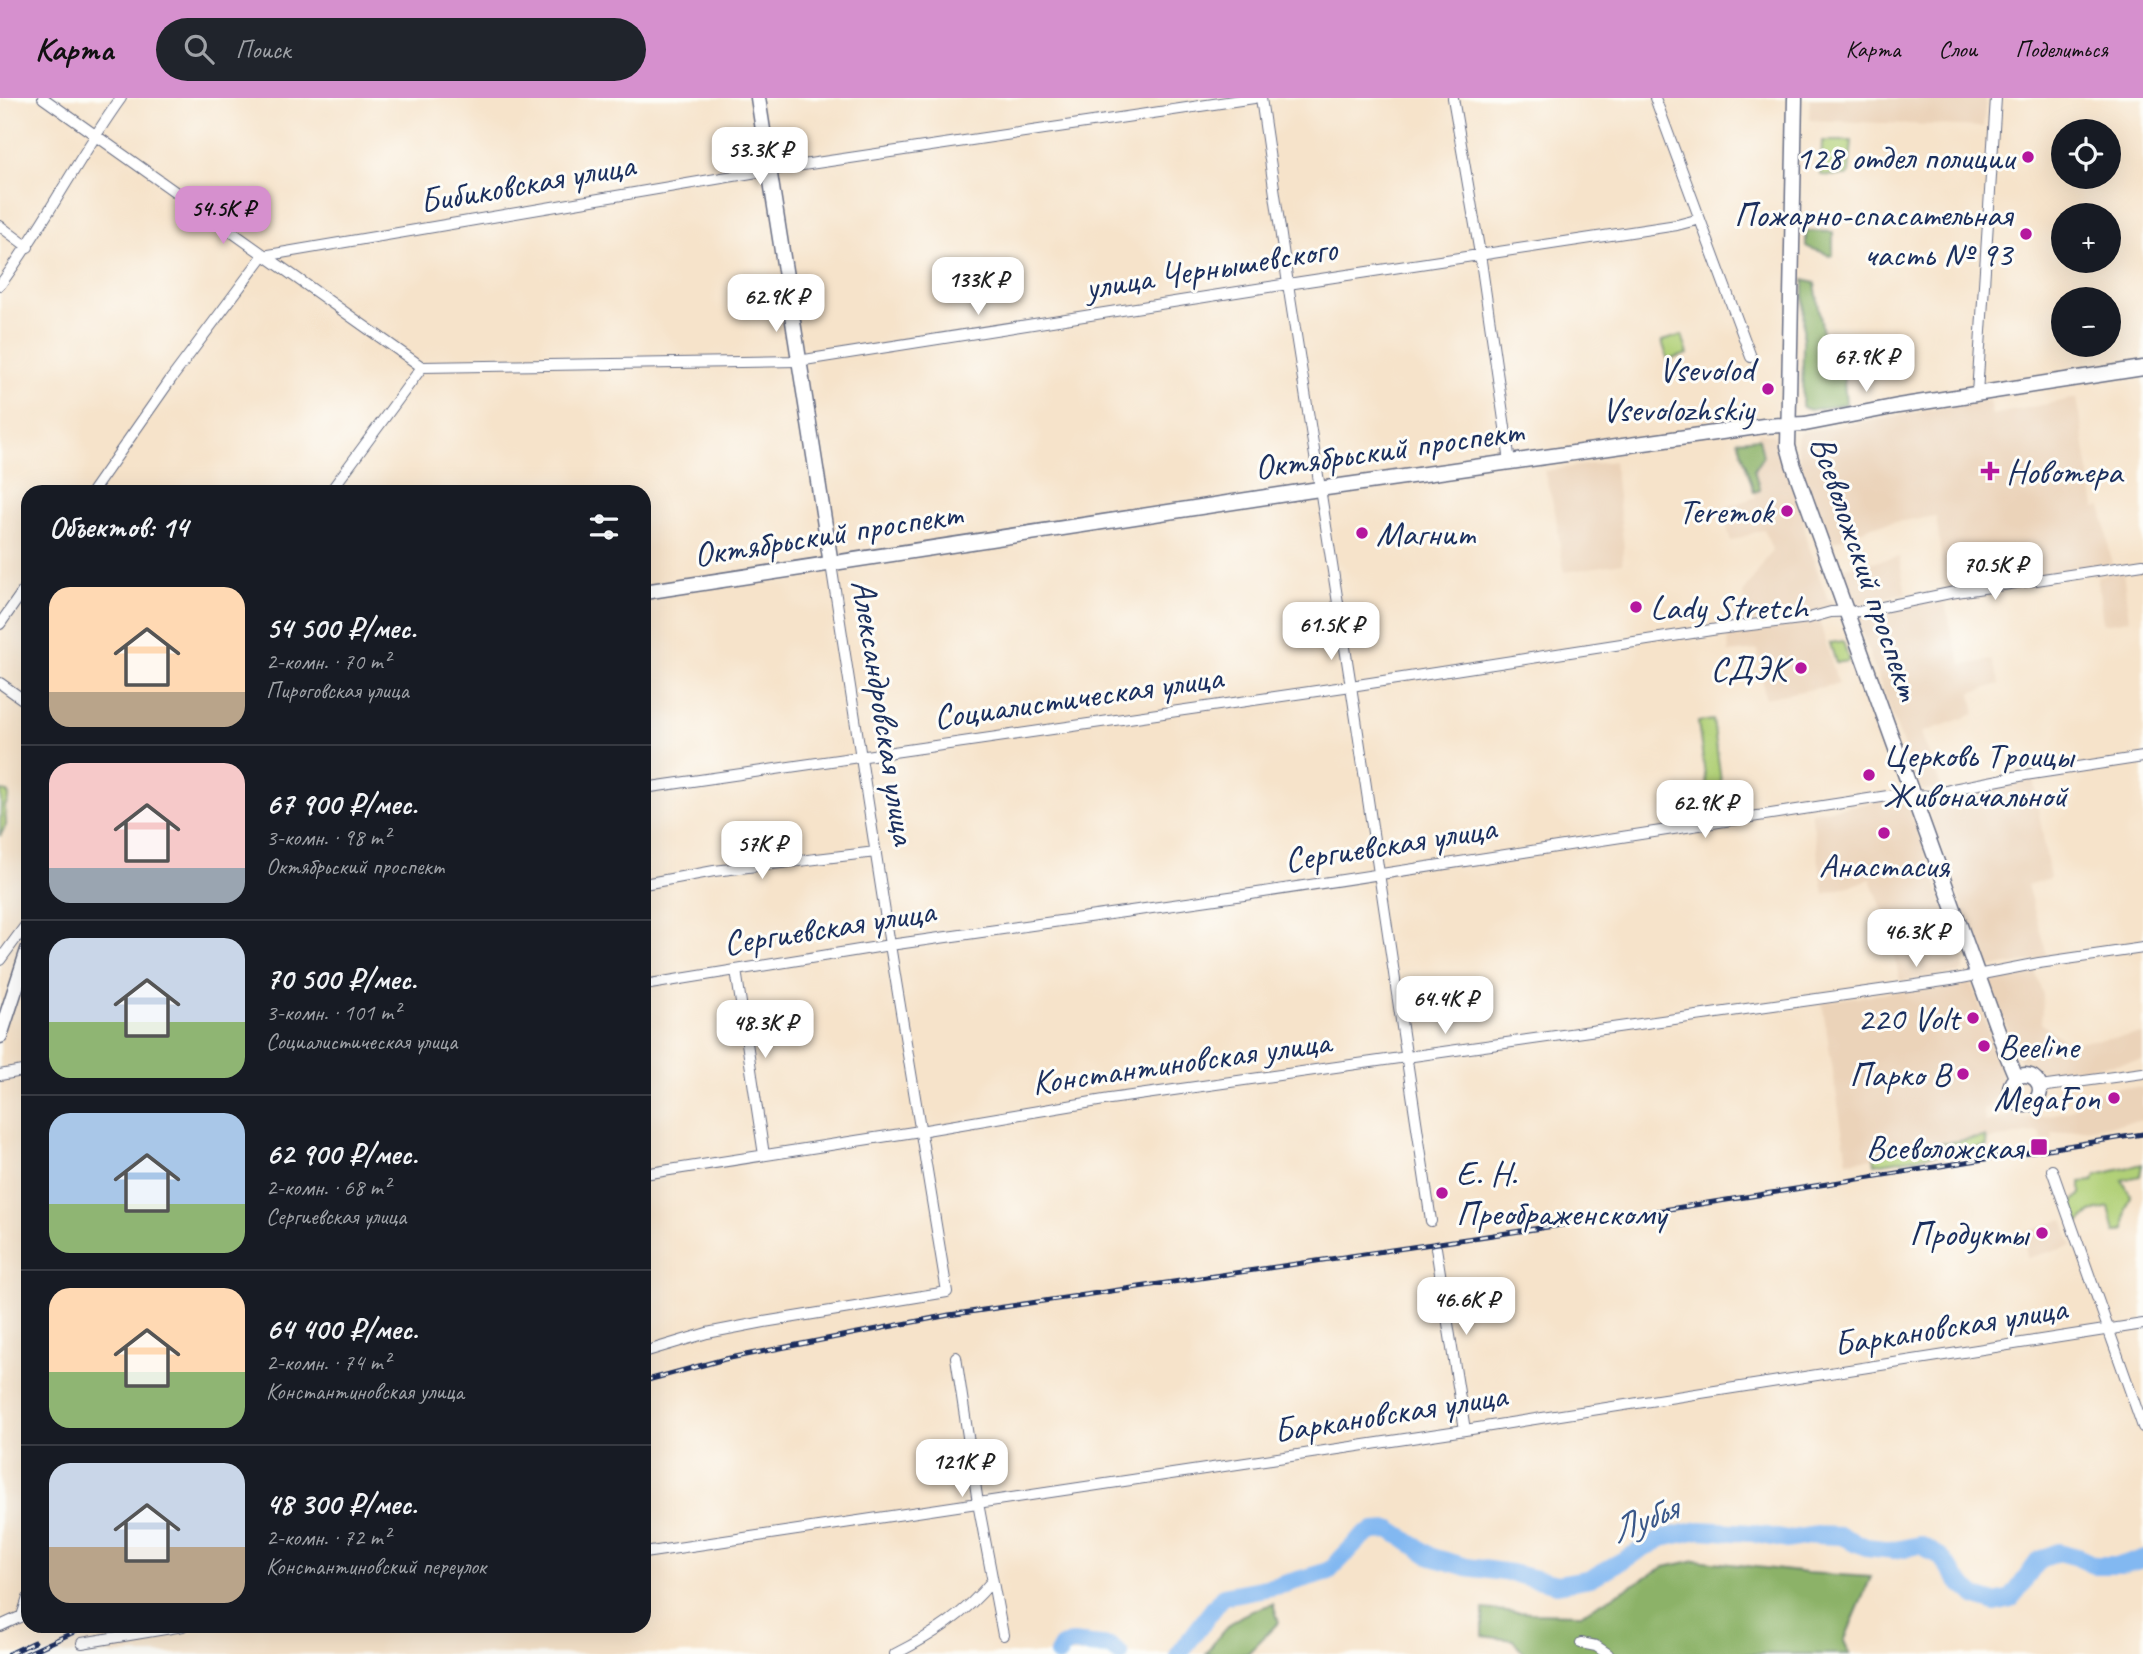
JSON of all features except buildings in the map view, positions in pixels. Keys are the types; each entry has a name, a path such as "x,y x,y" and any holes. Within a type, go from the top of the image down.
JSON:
{"street":[{"path":"43,98 422,367 335,485"},
{"path":"0,285 28,247 94,135 121,98"},
{"name":"Александровская улица","path":"651,1350 764,1322 947,1292 758,98"},
{"name":"Бибиковская улица","path":"263,256 769,170 1254,98"},
{"path":"1262,98 1287,284 1431,1221"},
{"path":"1453,98 1480,254 1510,462"},
{"path":"1655,98 1751,357"},
{"name":"Всеволожский проспект","path":"1796,98 1788,446 1977,975 2017,1077"},
{"path":"1977,394 1996,98"},
{"name":"улица Чернышевского","path":"422,367 798,361 1676,225 1700,219"},
{"path":"0,226 28,247"},
{"path":"97,485 171,379 263,256"},
{"name":"Октябрьский проспект","path":"651,591 1319,489 1752,428 1805,424 2143,368"},
{"name":"Социалистическая улица","path":"651,787 1350,686 1691,633 1846,611 1863,611 1960,592 2143,564"},
{"path":"0,624 21,594"},
{"path":"0,683 21,698"},
{"name":"Сергиевская улица","path":"651,984 890,944 1379,875 1902,794 1930,796 2025,775 2143,757"},
{"path":"651,883 714,871 876,852"},
{"path":"0,960 21,932"},
{"name":"Константиновская улица","path":"651,1173 1110,1099 1977,975 2143,948"},
{"path":"736,970 764,1155"},
{"path":"0,1036 21,972"},
{"path":"0,1075 21,1071"},
{"path":"2040,1087 2143,1073"},
{"path":"2017,1077 2033,1077 2040,1087 2036,1100 2028,1104 2018,1104 2011,1099 2011,1084 2017,1077"},
{"path":"2052,1170 2143,1427"},
{"path":"1436,1248 1465,1430"},
{"name":"Баркановская улица","path":"651,1552 1465,1430 2143,1324"},
{"path":"956,1356 978,1503 1003,1635"},
{"path":"895,1654 955,1619 992,1581"},
{"path":"0,1626 21,1616"},
{"path":"82,1643 141,1633"},
{"path":"1581,1643 1596,1646 1608,1654"}],"shaded area":[{"path":"1810,98 1986,98 1983,127 1809,120"},
{"path":"2077,398 2095,508 2102,507 2112,565 1945,587 1936,516 1875,525 1830,543 1800,462 1797,444 1802,432 1989,400 1992,415"},
{"path":"1758,432 1771,434 1780,447 1804,519 1806,539 1828,600 1833,599 1834,602 1832,607 1807,614 1746,622 1743,594 1772,550 1764,529 1731,541 1726,507 1756,497 1754,492 1760,490 1754,470 1763,456"},
{"path":"1614,461 1624,548 1622,563 1564,572 1555,511 1544,471"},
{"path":"1899,557 1906,594 1860,604 1853,603 1839,568"},
{"path":"2123,572 2129,620 2103,624 2097,576"},
{"path":"1944,598 1952,636 1962,665 1992,660 2000,684 1971,693 1975,714 1921,733 1941,787 1922,791 1859,626 1864,615"},
{"path":"1819,620 1838,684 1765,698 1758,650 1729,653 1727,632"},
{"path":"2033,778 2050,878 2027,885 2048,959 1987,968 1983,965 1928,805 1931,801 1954,793"},
{"path":"1901,798 1907,802 1964,959 1963,970 1959,973 1900,981 1885,917 1871,879 1824,894 1811,812"},
{"path":"2034,968 2043,995 2041,1023 2067,1043 2143,1034 2143,1060 2045,1073 2019,1060 1989,981 1992,976"},
{"path":"1969,981 2001,1065 2002,1090 1983,1110 1986,1123 2016,1113 2021,1120 2069,1111 2088,1096 2121,1087 2143,1088 2143,1120 2052,1134 2053,1140 2042,1141 2040,1132 1986,1140 1985,1137 1874,1154 1874,1158 1847,1161 1822,1002"},
{"path":"2063,1219 2072,1246 2027,1258 2023,1233"}],"green space":[{"path":"1822,141 1852,141 1847,176 1821,175"},
{"path":"1806,231 1833,232 1833,255 1829,256 1806,246"},
{"path":"1804,280 1815,283 1827,359 1842,357 1846,404 1810,410 1802,406"},
{"path":"1682,335 1688,354 1668,360 1662,341"},
{"path":"1759,438 1763,456 1754,470 1760,490 1754,492 1738,440"},
{"path":"1843,641 1849,661 1836,663 1830,643"},
{"path":"1713,720 1722,789 1707,791 1698,722"},
{"path":"1,791 7,792 9,796 5,807 6,825 0,836"},
{"path":"1985,1137 1987,1146 1875,1164 1874,1154"},
{"path":"2142,1164 2140,1176 2122,1180 2131,1196 2126,1209 2125,1230 2115,1233 2109,1207 2091,1212 2079,1223 2072,1203 2081,1194 2081,1182 2093,1181 2097,1175"},
{"path":"1696,1560 1807,1573 1871,1577 1844,1641 1850,1654 1525,1654 1513,1640 1483,1636 1483,1609 1581,1614 1664,1567"},
{"path":"1273,1604 1279,1622 1247,1654 1206,1654 1234,1621"}],"waterway":[{"name":"Лубья","path":"1179,1654 1223,1596 1281,1585 1329,1571 1363,1536 1374,1531 1391,1530 1432,1557 1467,1567 1511,1573 1557,1584 1591,1578 1663,1538 1699,1530 1752,1533 1787,1540 1814,1535 1841,1536 1866,1547 1894,1550 1920,1545 1941,1557 1958,1581 1977,1597 1995,1603 2011,1599 2039,1560 2058,1552 2094,1565 2121,1565 2143,1559"},
{"name":"Лубья","path":"1058,1654 1062,1647 1072,1643 1111,1647 1120,1654"}],"railway":[{"path":"651,1379 725,1359 949,1315 1663,1210 2143,1134"},
{"path":"26,1654 72,1633"},
{"path":"9,1654 34,1642"}],"place":[{"name":"128 отдел полиции","path":"2028,157"},
{"name":"Пожарно-спасательная часть № 93","path":"2026,234"},
{"name":"Vsevolod Vsevolozhskiy","path":"1768,389"},
{"name":"Новотера","path":"1990,471"},
{"name":"Teremok","path":"1787,511"},
{"name":"Магнит","path":"1362,533"},
{"name":"Lady Stretch","path":"1636,607"},
{"name":"СДЭК","path":"1801,668"},
{"name":"Церковь Троицы Живоначальной","path":"1869,775"},
{"name":"Анастасия","path":"1884,833"},
{"name":"220 Volt","path":"1973,1018"},
{"name":"Beeline","path":"1984,1046"},
{"name":"Парко В","path":"1963,1074"},
{"name":"MegaFon","path":"2114,1098"},
{"name":"Всеволожская","path":"2039,1147"},
{"name":"Е. Н. Преображенскому","path":"1442,1193"},
{"name":"Продукты","path":"2042,1233"}]}
